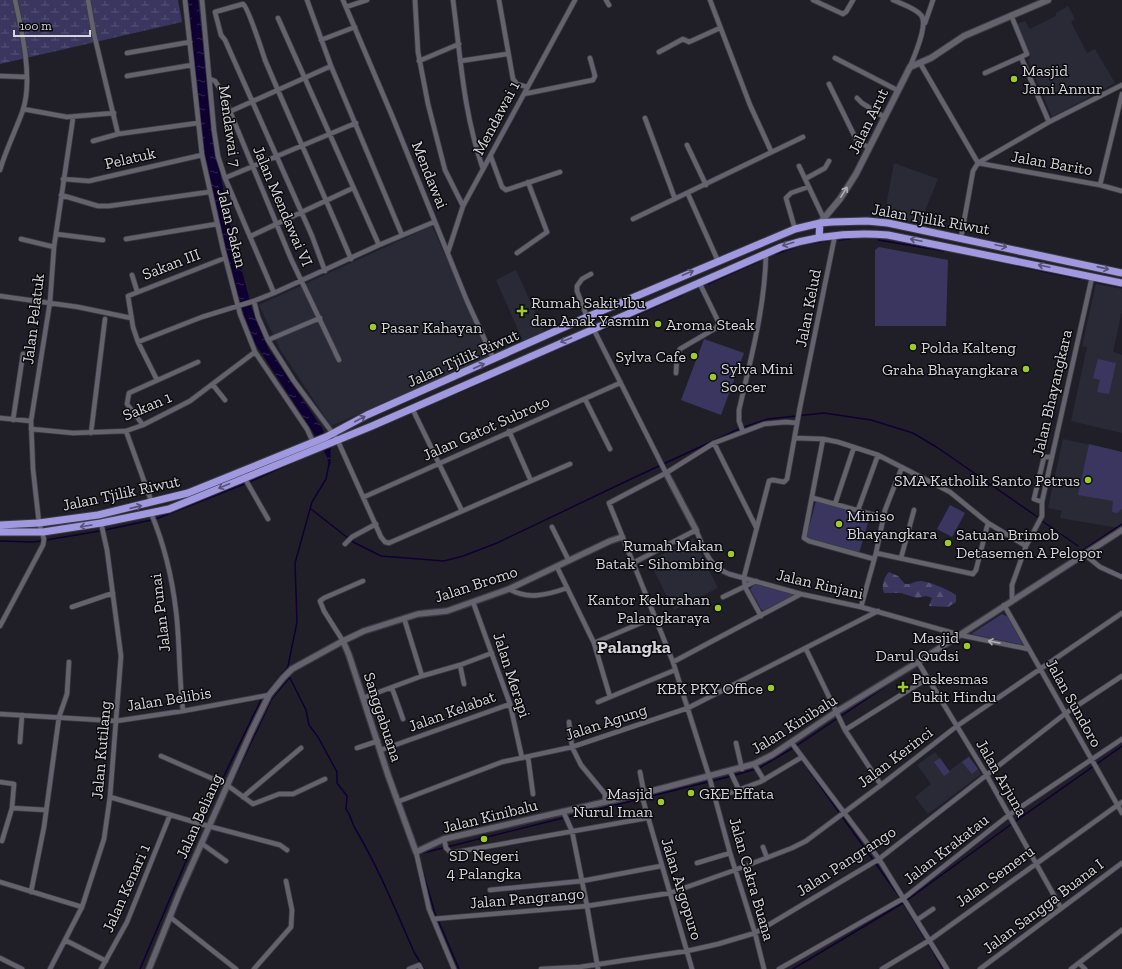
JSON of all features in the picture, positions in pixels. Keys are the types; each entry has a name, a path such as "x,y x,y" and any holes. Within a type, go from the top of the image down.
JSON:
{"highway":[{"name":"Jalan Tjilik Riwut","path":"335,436 367,415 494,360 587,317 795,229 822,221 852,220 888,223 1122,273"},
{"path":"852,220 852,234"},
{"path":"819,238 822,221"},
{"name":"Jalan Tjilik Riwut","path":"0,525 39,523 98,515 188,493 412,408 766,253 796,242 835,235 872,233 904,237 1122,283"},
{"path":"1082,274 1084,264"},
{"path":"665,283 670,295"},
{"name":"Jalan Tjilik Riwut","path":"0,532 43,532 101,523 169,509 244,478 265,464"}],"main road":[{"path":"910,67 920,63 964,36 1048,0"},
{"name":"Jalan Arut","path":"822,221 840,199 869,148 897,90 910,67"}],"street":[{"path":"0,170 23,109 26,77 22,28 15,0"},
{"path":"88,0 94,34 118,134"},
{"name":"Jalan Sakan","path":"185,0 202,155 209,192 225,258 240,306 244,329 255,352 317,443"},
{"name":"Mendawai 7","path":"202,0 216,141 225,178 274,293"},
{"path":"307,0 331,66 402,235"},
{"name":"Mendawai","path":"343,0 434,222 494,360"},
{"path":"346,8 367,0"},
{"path":"415,0 419,61 428,104 446,170 463,206"},
{"path":"453,0 467,113 483,169"},
{"path":"499,0 514,81 517,84 527,87"},
{"name":"Mendawai 1","path":"448,252 463,206 575,0"},
{"path":"606,0 609,6"},
{"path":"710,0 750,105 771,151"},
{"path":"813,0 842,14 846,12 853,0"},
{"path":"893,0 917,11 922,16 924,23"},
{"name":"Jalan Arut","path":"910,67 933,0"},
{"path":"325,271 312,236 225,40 221,35 215,12 243,4 245,5 278,91 351,258"},
{"path":"985,73 1027,54 1011,15"},
{"path":"278,18 379,245"},
{"path":"321,40 355,27"},
{"path":"659,52 683,39 689,42 720,28"},
{"path":"127,53 190,42"},
{"path":"419,61 459,44"},
{"path":"460,62 508,54"},
{"path":"1021,57 1049,122"},
{"path":"524,94 593,80 595,76 590,58"},
{"path":"835,58 897,90"},
{"path":"920,63 978,163"},
{"path":"127,76 192,65"},
{"path":"229,112 331,66"},
{"path":"0,76 26,77"},
{"name":"Jalan Mendawai VI","path":"210,79 213,79 216,82 276,224 339,360"},
{"path":"829,84 856,140 869,148"},
{"path":"961,238 973,171 978,163 1049,122 1122,85"},
{"path":"1100,185 1122,94"},
{"path":"858,98 862,103 884,117"},
{"path":"23,109 73,118 114,113"},
{"name":"Jalan Pelatuk","path":"43,532 39,523 32,456 31,421 50,302 54,247 73,118"},
{"path":"645,118 675,199"},
{"path":"93,141 118,134 198,123"},
{"path":"225,178 356,123"},
{"path":"633,219 688,194 771,151 803,137"},
{"path":"687,145 706,185"},
{"name":"Pelatuk","path":"64,179 89,181 202,155"},
{"path":"491,157 504,190 560,172"},
{"path":"805,180 826,168 829,162"},
{"name":"Jalan Barito","path":"978,163 1100,185 1122,191"},
{"path":"799,166 822,221"},
{"path":"517,253 548,232 528,182"},
{"path":"795,229 786,204 786,198 791,193 808,187"},
{"path":"251,236 353,188"},
{"path":"61,195 98,206 109,206 209,192"},
{"path":"688,194 718,261"},
{"path":"138,342 202,317 252,302 302,282 379,245 434,222"},
{"path":"126,239 217,224"},
{"path":"56,234 104,240"},
{"name":"Jalan Kelud","path":"797,420 835,235"},
{"path":"21,239 44,243 54,247"},
{"path":"742,429 739,410 758,327 766,253"},
{"name":"Sakan III","path":"131,318 127,297 137,291 225,258"},
{"path":"587,317 577,291 577,286 582,279 590,274"},
{"path":"132,275 137,291"},
{"name":"Jalan Bhayangkara","path":"1026,546 1042,516 1042,502 1051,457 1092,276"},
{"path":"676,373 677,354 680,349 718,326 718,321 699,282"},
{"path":"0,296 50,302 131,318 138,342 157,380"},
{"path":"252,302 268,340 308,402 335,436 382,539 389,543 570,464"},
{"path":"268,340 320,318"},
{"path":"91,433 105,319"},
{"path":"594,328 620,383 665,470 742,429 776,422 797,420 787,479 784,482 773,480 769,481 744,577 745,586 761,616"},
{"name":"Sakan 1","path":"31,429 91,433 126,431 143,425 190,401 214,385 255,352"},
{"path":"14,420 23,354"},
{"path":"143,425 127,404 127,396 132,391 198,362"},
{"name":"Jalan Gatot Subroto","path":"364,497 620,383"},
{"path":"214,385 225,400"},
{"path":"585,399 610,449"},
{"path":"412,408 462,511"},
{"path":"0,418 31,421"},
{"path":"126,431 152,503"},
{"path":"509,432 531,481"},
{"path":"795,438 823,439 878,455 950,492 988,523 1026,546 1012,585 1012,600"},
{"path":"823,439 813,498 804,536 806,540 874,559"},
{"path":"714,443 756,527"},
{"path":"835,504 854,447"},
{"path":"858,510 878,455"},
{"path":"1042,502 1034,499 1036,485 1044,457 1051,457"},
{"path":"861,607 885,518 885,510 902,467"},
{"name":"Jalan Cakra Buana","path":"665,470 609,503 673,662 716,798 730,853 755,933 764,969"},
{"name":"Jalan Rinjani","path":"665,470 711,562 716,568 729,574 801,594 861,607 960,635 1028,649"},
{"path":"244,478 268,519"},
{"path":"813,498 885,518"},
{"path":"900,558 914,510"},
{"name":"Jalan Punai","path":"151,513 159,532 168,567 176,611 183,711"},
{"name":"Jalan Kutilang","path":"50,969 82,907 104,839 110,797 121,656 113,593 101,523"},
{"path":"876,552 972,574 976,570 988,523"},
{"path":"349,540 376,524"},
{"path":"552,527 569,561"},
{"path":"633,563 696,530"},
{"name":"Jalan Kinibalu","path":"416,852 444,839 742,769 754,764 918,662 1122,530"},
{"path":"0,626 43,545 43,532"},
{"name":"Jalan Bromo","path":"283,678 292,669 334,645 370,629 418,614 447,611 509,590 610,541 622,537"},
{"path":"1084,554 1100,566 1122,577"},
{"path":"557,567 594,643 610,697"},
{"path":"343,641 324,611 320,601 363,581"},
{"path":"723,597 756,582"},
{"path":"509,590 518,594 542,596 567,588"},
{"path":"72,607 113,593"},
{"path":"673,662 801,594"},
{"name":"Jalan Merapi","path":"474,602 510,704 522,758"},
{"name":"Jalan Sundoro","path":"1004,605 1091,759 1120,803 1122,813"},
{"name":"Jalan Agung","path":"397,802 495,765 528,756 572,747 688,708 878,612"},
{"name":"Jalan Kerinci","path":"670,893 736,870 806,841 843,812 881,786 957,726 1122,613"},
{"path":"594,643 655,617"},
{"path":"404,618 422,676"},
{"name":"Sanggabuana","path":"343,641 378,741 397,802"},
{"path":"806,648 845,730 881,786"},
{"path":"363,698 422,676 460,665 492,653"},
{"path":"32,892 46,810 59,717 67,694 69,662"},
{"name":"Jalan Arjuna","path":"918,662 986,774 1061,908"},
{"path":"460,665 464,684"},
{"path":"598,702 675,670"},
{"name":"Jalan Pangrango","path":"541,969 597,967 687,951 755,933 879,859 1066,713 1122,676"},
{"name":"Jalan Beliang","path":"151,968 170,917 208,826 250,732 269,695 283,678"},
{"path":"845,730 928,678"},
{"path":"392,688 403,719"},
{"name":"Jalan Belibis","path":"0,714 116,721 183,711 269,695"},
{"name":"Jalan Kelabat","path":"381,750 510,704"},
{"path":"20,742 22,715"},
{"path":"569,722 572,747 586,772 605,794 605,801"},
{"name":"Jalan Krakatau","path":"779,969 904,898 1009,815 1122,739"},
{"path":"357,748 378,741"},
{"path":"791,742 879,859 947,969"},
{"path":"736,743 742,769"},
{"path":"243,797 301,748"},
{"path":"161,756 227,785 255,805 279,794 292,794 325,779"},
{"path":"528,756 533,794"},
{"path":"716,798 764,780 802,757"},
{"path":"754,764 764,780"},
{"path":"730,771 739,790"},
{"name":"Jalan Argopuro","path":"640,772 647,818 692,969"},
{"path":"0,782 14,784 12,808 2,841"},
{"path":"110,797 208,826 277,844 285,847 287,850"},
{"path":"397,802 416,852 433,919 454,969"},
{"name":"Jalan Semeru","path":"882,969 930,940 1035,862 1120,803"},
{"path":"12,808 46,810"},
{"path":"563,811 572,831 597,967"},
{"name":"Jalan Kenari 1","path":"101,969 127,922 170,815"},
{"path":"444,839 446,848 451,854 647,818"},
{"path":"202,843 226,861"},
{"path":"762,847 767,858"},
{"path":"697,863 730,853"},
{"name":"Jalan Sangga Buana I","path":"980,969 1122,863"},
{"path":"490,890 582,881 661,866"},
{"path":"254,969 291,927 292,910 286,880"},
{"path":"0,882 82,907"},
{"name":"Jalan Pangrango","path":"433,919 587,906 670,893"},
{"path":"918,920 933,908"},
{"path":"170,917 236,969"},
{"path":"1071,969 1122,930"},
{"path":"64,940 106,961"},
{"path":"0,958 22,969"},
{"path":"1079,963 1085,969"},
{"path":"409,969 420,967"}],"shaded area":[{"path":"1068,6 1075,19 1071,22 1087,53 1095,49 1115,83 1052,117 1028,60 1030,58 1017,24 1025,21 1030,29 1056,16 1056,13"},
{"path":"894,163 938,179 920,223 884,217"},
{"name":"Pasar Kahayan","path":"432,226 490,357 331,426 280,349 259,305"},
{"name":"Rumah Sakit Ibu dan Anak Yasmin","path":"516,270 545,334 524,343 496,280"},
{"path":"1096,284 1122,289 1122,310 1113,352 1122,355 1122,433 1071,421 1087,347 1082,346"},
{"name":"SMA Katholik Santo Petrus","path":"1063,439 1122,452 1122,525 1118,528 1060,518 1062,511 1048,508"},
{"path":"693,538 718,588 674,610 649,561"},
{"path":"935,752 949,771 969,756 981,774 928,814 915,797 931,784 917,765"}],"green space":[{"path":"0,0 178,0 182,22 0,64"},
{"path":"879,247 948,260 946,326 875,326 875,250"},
{"name":"Sylva Mini Soccer","path":"704,339 744,353 721,415 681,400"},
{"path":"1098,359 1116,363 1109,394 1097,392 1100,380 1093,378"},
{"path":"1089,444 1122,452 1122,509 1117,513 1112,512 1113,501 1078,495"},
{"name":"Miniso Bhayangkara","path":"816,501 870,516 859,553 806,538"},
{"path":"950,505 965,513 952,537 937,529"},
{"path":"889,572 898,576 905,584 924,581 944,588 956,595 956,602 948,607 929,606 932,598 926,596 917,598 901,593 884,593 884,582"},
{"path":"755,584 793,595 765,612 761,609 750,589"},
{"path":"1002,614 1008,617 1023,645 971,634"},
{"path":"969,757 978,769 972,774 962,762"},
{"path":"940,758 950,772 944,776 934,762"}],"water":[{"path":"188,0 198,0 213,137 231,228 252,309 268,348 322,428 331,448 331,462 329,467 327,457 313,432 256,345 242,310 223,237 203,148"}],"waterway":[{"path":"839,240 850,239"},
{"path":"776,254 801,245 831,240"},
{"path":"878,240 944,251"},
{"path":"958,253 1080,279"},
{"path":"708,284 759,261"},
{"path":"1096,282 1122,287"},
{"path":"602,330 682,295"},
{"path":"457,393 592,334"},
{"path":"311,509 353,542 381,556 444,561 463,556 497,543 741,428 768,419 824,413 871,420 913,433 938,448 1039,518"},
{"path":"156,519 247,483 298,460"},
{"path":"287,671 297,622 295,563 312,502 326,479 329,464"},
{"path":"105,530 152,520"},
{"path":"1042,521 1078,546"},
{"path":"1083,550 1122,524"},
{"path":"46,540 100,531"},
{"path":"1092,553 1122,534"},
{"path":"0,541 42,541"},
{"path":"965,635 1083,559"},
{"path":"1114,571 1122,574"},
{"path":"928,659 962,637"},
{"path":"265,694 288,667"},
{"path":"796,746 913,668"},
{"path":"288,674 306,710 309,725 318,737 337,772 337,783 347,796 346,809 354,827 380,875 414,952 424,969"},
{"path":"231,785 272,698 290,677"},
{"path":"222,780 262,698"},
{"path":"793,969 903,903 1122,746"},
{"path":"419,854 732,776 759,768 793,748"},
{"path":"796,752 901,899"},
{"path":"203,822 220,784"},
{"path":"140,969 201,826"},
{"path":"421,865 436,917"},
{"path":"173,917 192,871"},
{"path":"904,904 926,940"},
{"path":"438,920 459,969"},
{"path":"152,969 171,921"},
{"path":"928,943 943,969"}],"place":[{"name":"Masjid Jami Annur","path":"1014,79"},
{"name":"Rumah Sakit Ibu dan Anak Yasmin","path":"522,311"},
{"name":"Aroma Steak","path":"658,324"},
{"name":"Pasar Kahayan","path":"373,327"},
{"name":"Polda Kalteng","path":"913,347"},
{"name":"Sylva Cafe","path":"694,356"},
{"name":"Graha Bhayangkara","path":"1026,369"},
{"name":"Sylva Mini Soccer","path":"713,377"},
{"name":"SMA Katholik Santo Petrus","path":"1088,480"},
{"name":"Miniso Bhayangkara","path":"839,524"},
{"name":"Satuan Brimob Detasemen A Pelopor","path":"948,543"},
{"name":"Rumah Makan Batak - Sihombing","path":"731,554"},
{"name":"Kantor Kelurahan Palangkaraya","path":"718,608"},
{"name":"Masjid Darul Qudsi","path":"967,646"},
{"name":"Puskesmas Bukit Hindu","path":"903,687"},
{"name":"KBK PKY Office","path":"771,688"},
{"name":"GKE Effata","path":"691,793"},
{"name":"Masjid Nurul Iman","path":"661,802"},
{"name":"SD Negeri 4 Palangka","path":"484,839"}],"district":[{"name":"Palangka","path":"634,647"}]}
